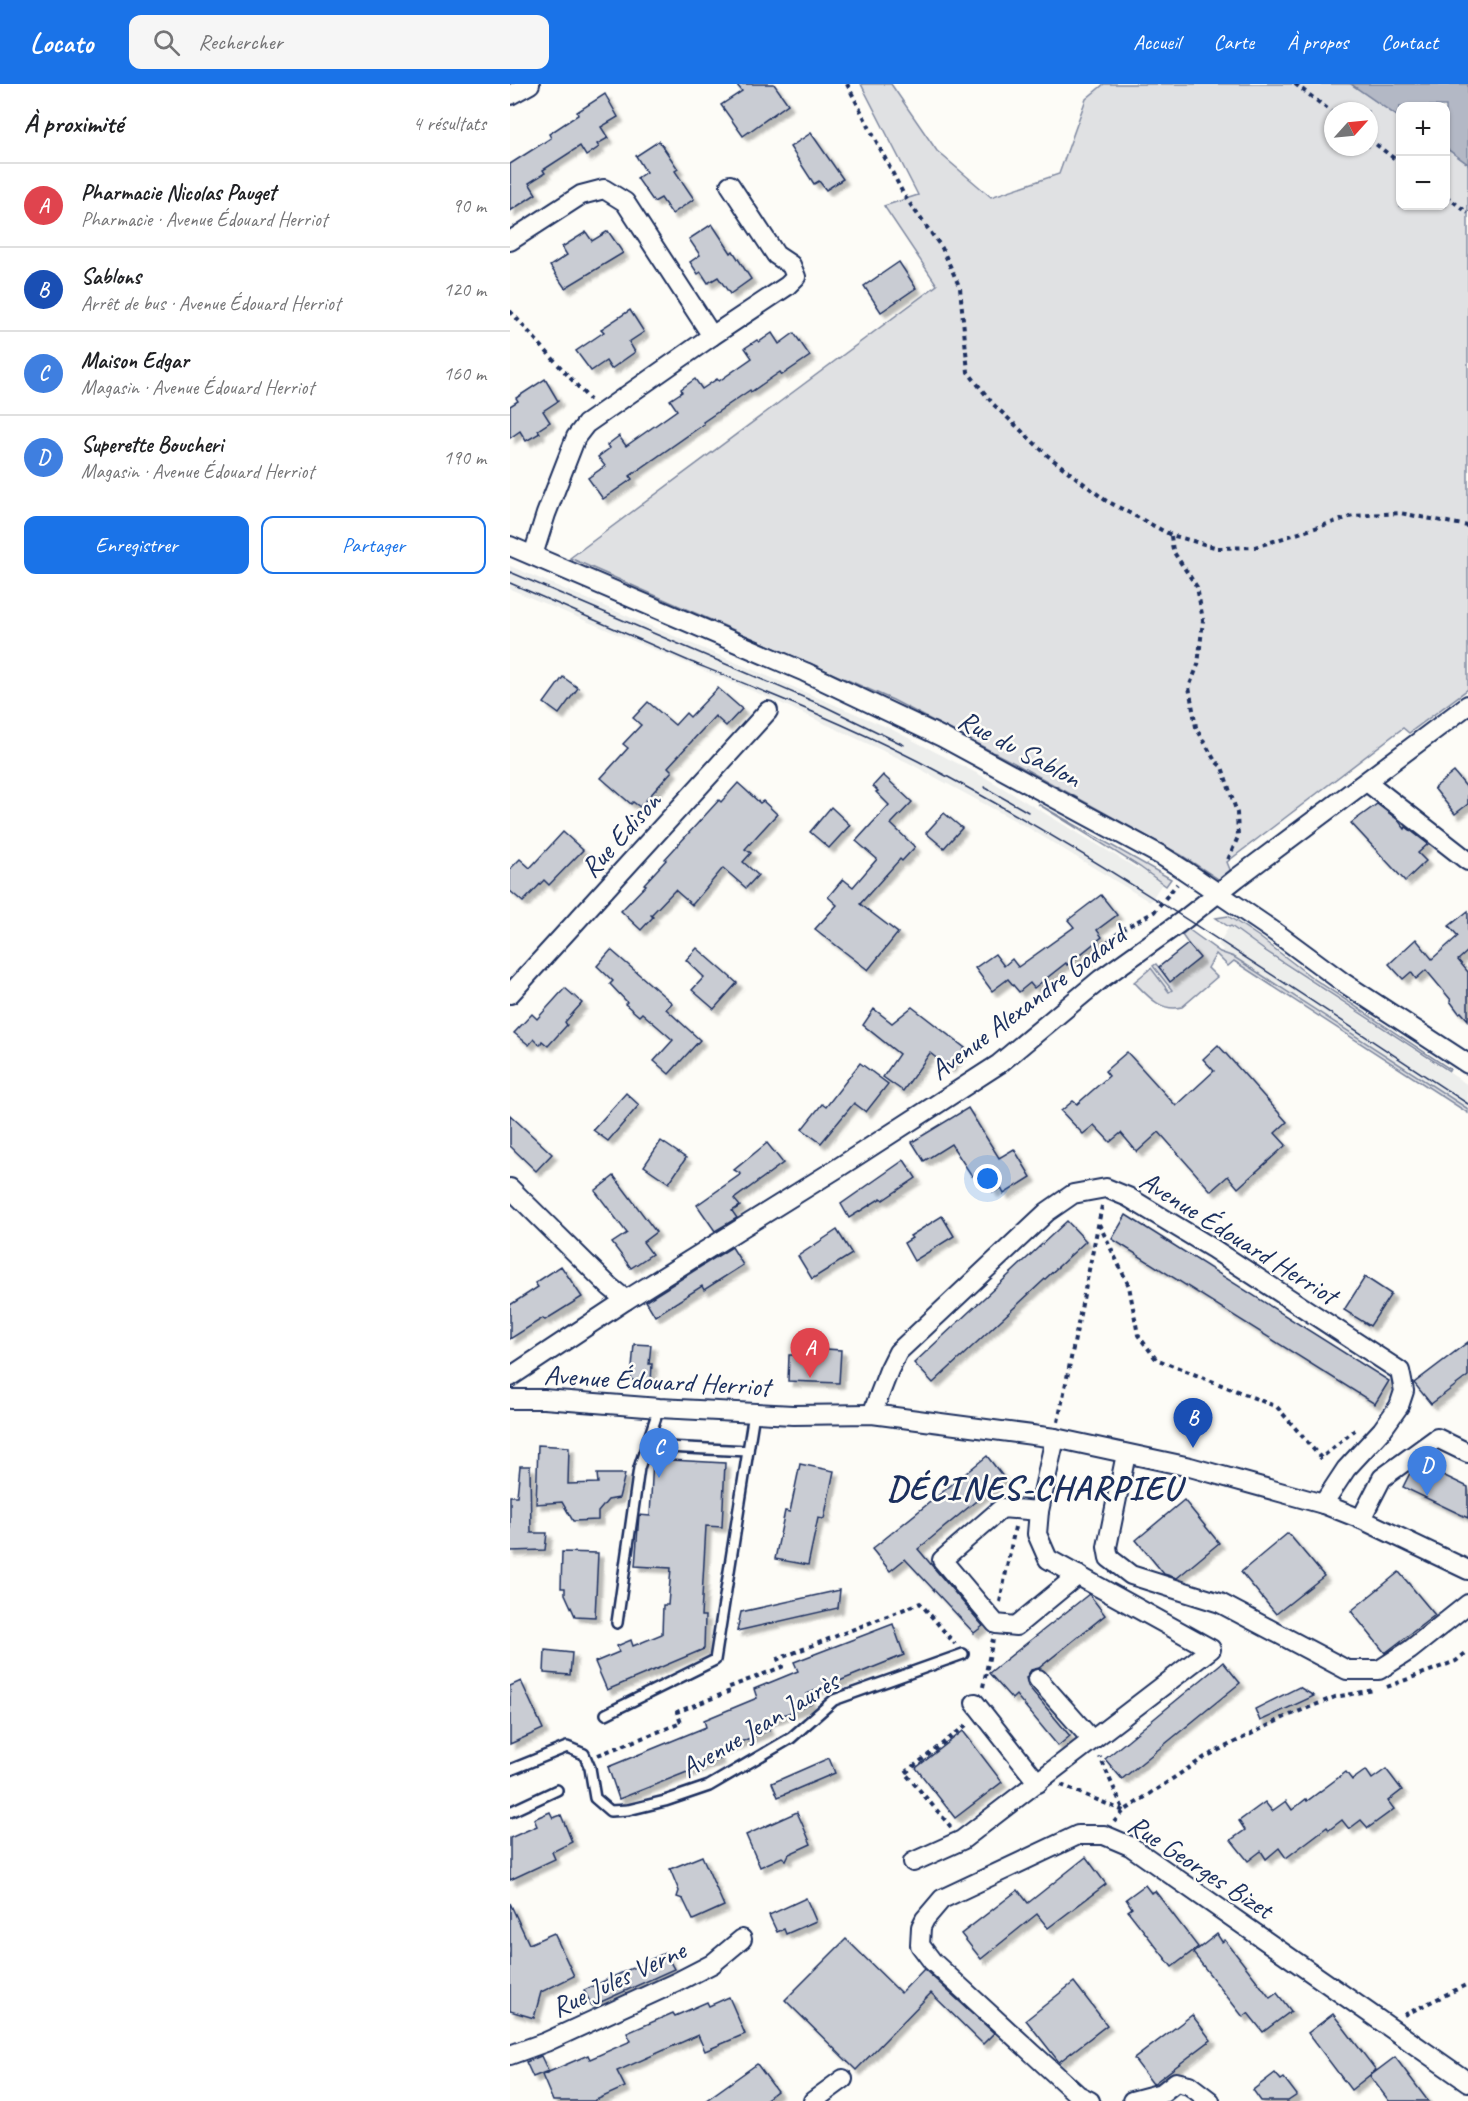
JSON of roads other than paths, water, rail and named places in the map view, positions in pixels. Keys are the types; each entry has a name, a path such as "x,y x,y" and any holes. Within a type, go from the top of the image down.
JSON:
{"street":[{"path":"510,94 530,84"},
{"path":"533,555 546,514 576,437 586,424 787,286 796,277 791,265 776,255 730,185"},
{"path":"510,241 581,195 604,189 625,202 712,336"},
{"name":"Rue du Sablon","path":"510,546 805,672 942,737 1162,856 1344,983 1468,1064"},
{"name":"Avenue Alexandre Godard","path":"510,1377 626,1300 999,1064 1101,979 1468,705"},
{"name":"Rue Edison","path":"510,994 768,711"},
{"path":"1367,782 1468,861"},
{"path":"510,1188 626,1300"},
{"name":"Avenue Édouard Herriot","path":"872,1414 898,1352 1047,1212 1073,1194 1106,1188 1128,1197 1212,1248 1400,1371 1404,1390 1400,1406 1347,1469 1323,1504"},
{"name":"Avenue Édouard Herriot","path":"510,1399 543,1399 793,1415 872,1414 1056,1430 1126,1454 1200,1470 1323,1504 1361,1519 1468,1570"},
{"path":"913,1862 962,1840 1211,1649 1048,1558 1037,1534 1039,1511 1056,1430"},
{"path":"1361,1519 1382,1478 1437,1438 1468,1453"},
{"path":"1126,1454 1107,1547 1108,1557 1131,1575 1220,1602 1347,1670 1379,1670 1410,1650 1468,1604"},
{"path":"1039,1511 1002,1508 942,1560 996,1624 1016,1626 1078,1575"},
{"path":"1038,1679 1092,1740"},
{"path":"975,1703 1040,1780"},
{"name":"Rue Georges Bizet","path":"1090,2101 1078,2096 932,1961 920,1945 921,1927 942,1899 1078,1835 1104,1835 1130,1846 1468,2082"},
{"name":"Rue Jules Verne","path":"510,2055 546,2042 677,1982 712,1964 742,1939"},
{"path":"813,2101 843,2079"},
{"path":"1132,2101 1162,2093 1176,2082 1189,2085 1210,2101"}],"lane":[{"path":"617,1623 639,1468 659,1408"},
{"path":"606,1714 715,1660 754,1413"},
{"path":"646,1446 748,1451"},
{"name":"Avenue Jean Jaurès","path":"510,1770 567,1747 584,1754 590,1768 595,1798 610,1811 665,1802 709,1786 791,1738 834,1700 963,1654"},
{"path":"510,1812 557,1790"}],"tram line":[{"path":"510,572 824,706 904,745"},
{"path":"510,583 806,709 918,761 1059,840 1128,882 1468,1104"},
{"path":"984,787 1028,812"}],"place":[{"name":"Pharmacie Nicolas Pauget","path":"810,1378"},
{"name":"Sablons","path":"1193,1448"},
{"name":"Maison Edgar","path":"659,1478"},
{"name":"Superette Boucheri","path":"1427,1496"}],"district":[{"name":"DÉCINES-CHARPIEU","path":"1034,1487"}]}
